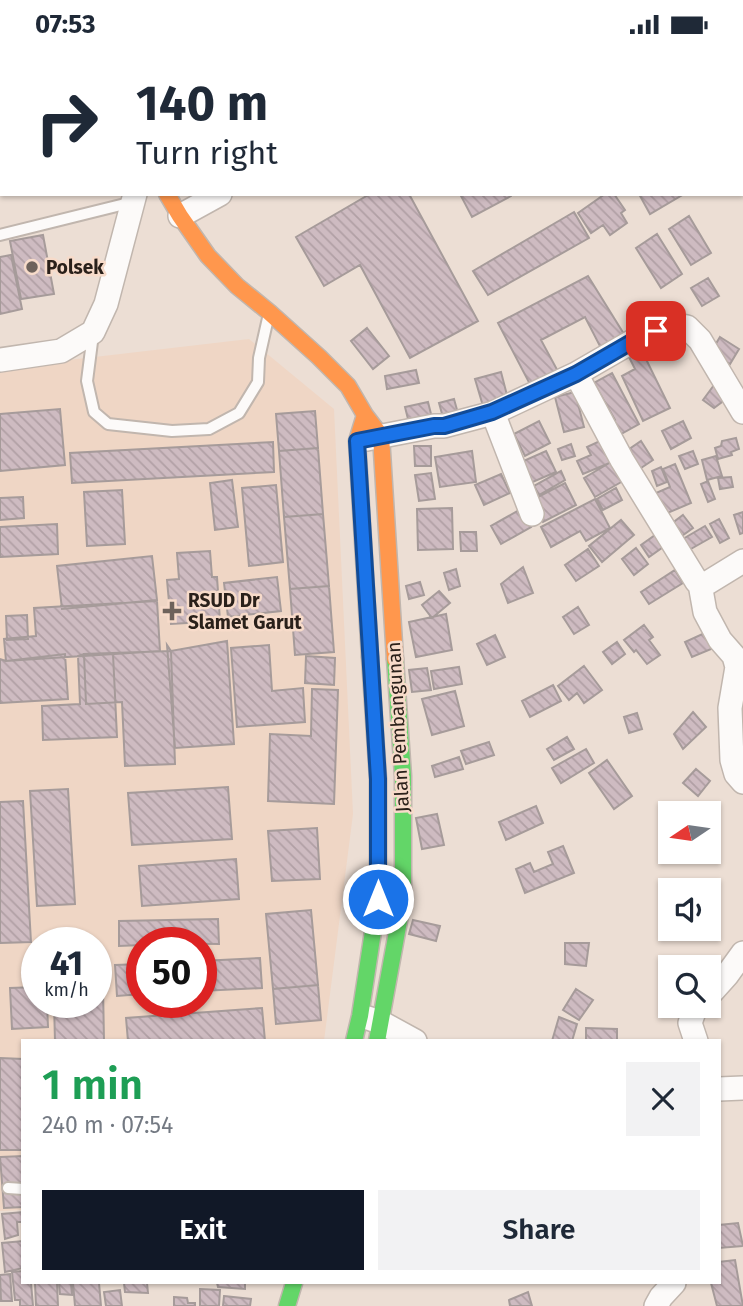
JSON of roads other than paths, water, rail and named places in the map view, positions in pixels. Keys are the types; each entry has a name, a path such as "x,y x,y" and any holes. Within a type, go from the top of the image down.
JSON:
{"main road":[{"path":"168,196 208,256 237,286 270,312 348,386 381,436"},
{"name":"Jalan Pembangunan","path":"365,415 357,441 378,779 378,899 373,1027"},
{"name":"Jalan Pembangunan","path":"357,1039 373,1027 403,899 403,776 381,436"},
{"path":"287,1306 294,1284"}],"street":[{"path":"180,216 216,196"},
{"path":"0,360 61,351 93,332 106,304 134,198"},
{"path":"357,441 444,426 492,412 576,374 640,337 671,324 687,327 700,340 743,412"},
{"path":"576,374 622,460 700,584 705,612 720,640 734,656 737,667 730,708 732,760 736,774 743,782"},
{"path":"492,412 532,515"},
{"path":"700,584 704,585 743,561"},
{"path":"721,982 743,953"},
{"path":"692,1018 690,1023 695,1039"},
{"path":"373,1027 409,1039"},
{"path":"721,1090 743,1088"},
{"path":"656,1306 673,1284"}],"lane":[{"path":"0,236 134,198"},
{"path":"93,332 87,381 94,412 108,424 172,431 209,429 239,413 258,382 259,358 270,312"},
{"path":"8,1188 21,1189"}],"place":[{"name":"Polsek","path":"32,267"},
{"name":"RSUD Dr Slamet Garut","path":"172,611"}]}
